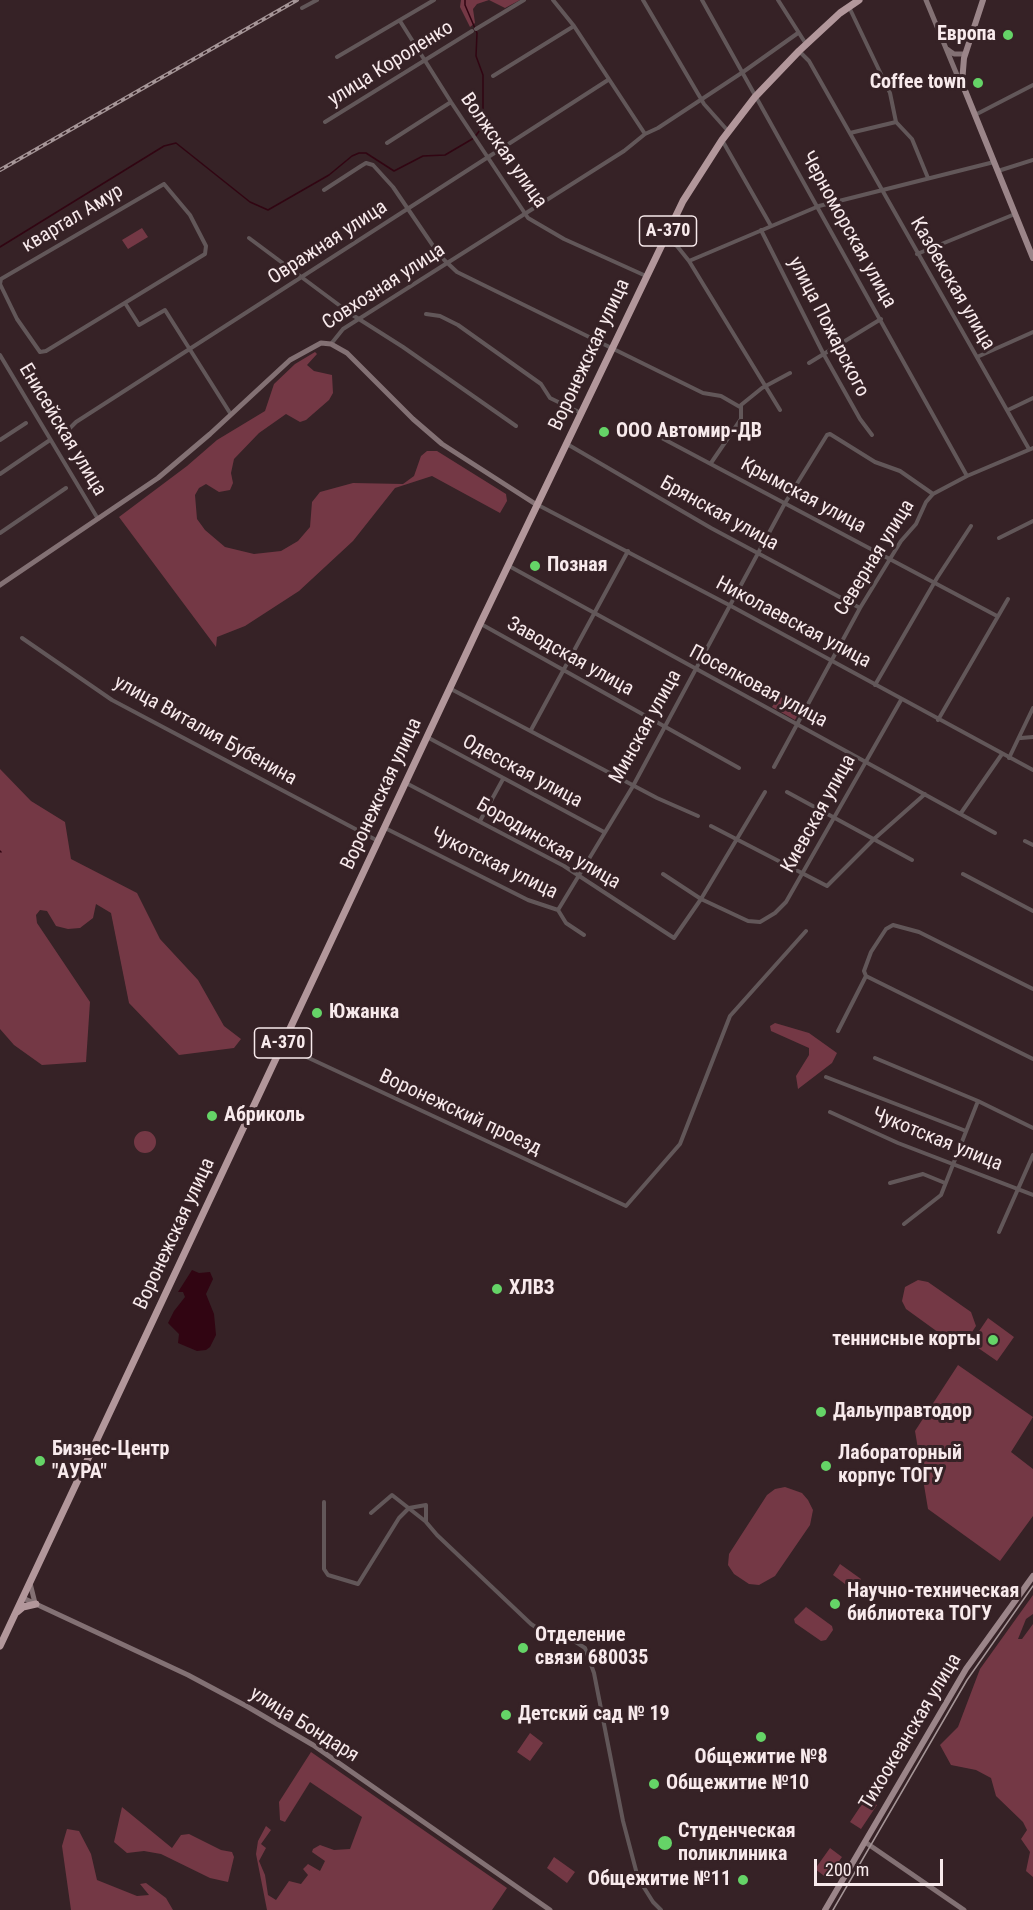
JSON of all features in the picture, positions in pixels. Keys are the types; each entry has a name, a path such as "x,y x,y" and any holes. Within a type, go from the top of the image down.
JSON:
{"highway":[{"name":"Воронежская улица","path":"0,1646 664,238 690,189 728,131 755,97 806,44 859,0"},
{"path":"15,1614 22,1607 36,1604"}],"main road":[{"path":"926,0 1033,258"},
{"path":"965,96 961,77 965,54 983,0"},
{"path":"946,48 954,54 965,54"},
{"name":"Совхозная улица","path":"0,585 159,478 290,360 315,344 331,344"},
{"path":"331,344 347,353 413,419 442,444 537,505"},
{"name":"Тихоокеанская улица","path":"825,1910 966,1669 1033,1576"},
{"path":"30,1582 31,1593 36,1604"},
{"name":"улица Бондаря","path":"23,1598 188,1675 293,1733 550,1910"},
{"path":"865,1842 960,1909"}],"street":[{"path":"302,8 317,0"},
{"path":"337,57 434,0"},
{"name":"улица Короленко","path":"325,122 524,0"},
{"path":"553,0 574,26 645,134"},
{"path":"643,0 702,100 728,131"},
{"name":"Черноморская улица","path":"702,0 755,97 819,206 967,476"},
{"path":"778,0 806,44"},
{"path":"849,7 890,93 896,122 912,139 928,178"},
{"name":"Волжская улица","path":"400,21 525,214 533,222 564,239 646,276"},
{"path":"493,76 574,26"},
{"name":"Совхозная улица","path":"331,344 343,329 629,148 645,134 702,100 798,33"},
{"name":"Казбекская улица","path":"799,51 809,61 917,254 1031,448"},
{"name":"Овражная улица","path":"65,433 76,422 608,80"},
{"path":"974,116 1033,85"},
{"path":"387,143 451,102"},
{"path":"850,133 896,122"},
{"path":"722,140 771,226"},
{"path":"998,171 1033,160"},
{"path":"688,261 819,206 994,162"},
{"path":"324,190 369,163 387,178 447,264 466,278 703,393 721,396 740,406"},
{"name":"квартал Амур","path":"164,184 190,215 207,250 202,258 125,303 43,352 37,349 17,319 0,282 90,225 164,184"},
{"path":"917,254 1016,214"},
{"name":"улица Пожарского","path":"761,230 823,353 860,419 872,435"},
{"path":"249,238 359,320 403,347 516,426"},
{"path":"664,238 677,246 688,261 780,410"},
{"path":"125,303 139,325 165,310 230,413"},
{"path":"426,314 440,316 458,325 541,384 550,398 581,413"},
{"path":"809,363 881,320"},
{"path":"977,357 1033,332"},
{"name":"Енисейская улица","path":"0,356 98,520"},
{"path":"740,406 765,386 790,373"},
{"path":"1008,410 1033,398"},
{"path":"711,464 741,419 740,406"},
{"path":"0,440 26,423"},
{"name":"Минская улица","path":"558,910 633,786 816,449 830,434 875,462 900,471 933,494"},
{"name":"Крымская улица","path":"658,436 997,616"},
{"path":"0,474 50,440"},
{"name":"Брянская улица","path":"566,444 860,608"},
{"name":"Северная улица","path":"774,767 860,608 933,494 967,476 1031,448"},
{"path":"0,533 66,488"},
{"name":"Николаевская улица","path":"537,505 731,606 1033,770"},
{"path":"999,538 1033,521"},
{"path":"875,685 934,583 971,526"},
{"path":"531,730 628,551"},
{"name":"Поселковая улица","path":"508,566 995,833"},
{"path":"938,720 1008,598"},
{"name":"Заводская улица","path":"480,624 739,768"},
{"name":"улица Виталия Бубенина","path":"22,638 112,700 379,841"},
{"path":"450,688 633,786 698,816"},
{"name":"Киевская улица","path":"701,899 748,921 760,922 779,909 803,873 901,700"},
{"path":"1010,758 1033,708"},
{"path":"1021,738 1033,736"},
{"name":"Одесская улица","path":"427,737 604,832"},
{"path":"961,813 1002,754"},
{"path":"480,821 503,779"},
{"name":"Бородинская улица","path":"406,783 580,876 671,938 679,934 701,899"},
{"path":"663,874 701,899 765,792"},
{"path":"788,792 912,860"},
{"path":"711,826 827,886 874,839 925,794"},
{"name":"Чукотская улица","path":"385,828 528,900 558,910 566,922 585,936"},
{"path":"1025,841 1033,845"},
{"path":"963,874 1033,911"},
{"path":"838,1031 866,976 864,971 871,952 886,929 894,925 919,932 1033,989"},
{"name":"Воронежский проезд","path":"282,1046 626,1206 680,1144 730,1016 806,931"},
{"path":"866,976 1033,1059"},
{"path":"875,1058 978,1101 1033,1128"},
{"path":"826,1077 966,1131"},
{"path":"904,1224 941,1195 978,1101"},
{"name":"Чукотская улица","path":"830,1112 952,1164 1033,1195"},
{"path":"999,1232 1033,1155"},
{"path":"890,1183 923,1174 945,1183"},
{"path":"371,1513 389,1495 399,1498 531,1624 540,1630 571,1639 585,1648 594,1673 623,1821 638,1878 653,1902 661,1910"},
{"path":"324,1502 324,1569 334,1578 358,1584 399,1518 409,1508 426,1506 426,1522"}],"shaded area":[{"path":"461,0 489,0 477,4 473,9 475,23 470,27 460,7"},
{"path":"489,0 520,0 505,8"},
{"path":"142,228 148,237 128,249 122,240"},
{"path":"315,352 317,354 307,365 314,371 332,375 333,393 329,400 306,420 300,422 286,414 259,433 234,459 231,473 233,483 230,490 219,492 206,484 199,488 195,495 197,519 205,530 225,547 254,554 281,551 298,541 310,527 312,502 320,492 353,483 403,484 414,476 421,456 427,451 437,451 506,494 507,501 500,513 432,476 395,488 353,541 299,591 245,626 217,637 216,647 119,517 187,466 217,440 265,411 274,384 295,364"},
{"path":"779,696 801,709 795,720 772,707"},
{"path":"0,769 31,801 65,822 71,859 137,893 160,939 198,980 224,1026 241,1039 234,1048 179,1055 129,1003 111,913 96,904 93,918 80,928 68,929 56,926 47,911 40,910 36,915 37,923 90,1002 86,1062 42,1065 14,1045 0,1029"},
{"path":"775,1023 809,1033 837,1053 832,1063 798,1089 796,1076 809,1055 809,1048 771,1031 770,1026"},
{"path":"145,1131 153,1134 156,1142 153,1150 145,1153 137,1150 134,1142 137,1134"},
{"path":"192,1270 199,1273 210,1272 213,1279 206,1294 214,1314 216,1335 206,1350 197,1351 178,1343 179,1334 168,1323 185,1297 183,1292 178,1292"},
{"path":"918,1280 928,1282 971,1312 976,1326 968,1338 953,1343 906,1309 902,1301 905,1287"},
{"name":"теннисные корты","path":"988,1318 1014,1337 997,1361 971,1343"},
{"path":"958,1365 1033,1417 1011,1452 1033,1469 1033,1516 1000,1561 928,1509 915,1431"},
{"path":"785,1487 802,1493 808,1500 813,1510 810,1525 775,1576 759,1585 749,1584 734,1574 728,1565 729,1554 767,1495 775,1489"},
{"path":"840,1564 861,1579 853,1590 833,1575"},
{"path":"1033,1595 1033,1614 1026,1619 1018,1639 1022,1639 1033,1624 1033,1877 1026,1871 1030,1852 1021,1839 1027,1830 1023,1822 996,1796 991,1778 976,1770 951,1765 940,1745 958,1727 980,1669"},
{"path":"806,1607 832,1626 833,1630 826,1640 821,1641 795,1623 794,1619"},
{"path":"530,1733 543,1743 530,1761 517,1752"},
{"path":"311,1752 507,1888 492,1910 267,1910 256,1854 258,1841 266,1826 271,1830 261,1844 266,1848 259,1861 265,1875 268,1895 276,1900 289,1881 301,1884 308,1875 303,1869 308,1864 320,1871 325,1861 312,1852 313,1849 320,1845 334,1850 350,1849 362,1817 310,1782 285,1822 280,1820 279,1802"},
{"path":"866,1798 877,1805 861,1829 850,1822"},
{"path":"122,1807 172,1848 181,1835 189,1834 221,1850 232,1852 234,1857 228,1882 210,1878 161,1854 144,1851 127,1853 114,1842"},
{"path":"67,1829 79,1831 91,1854 97,1880 137,1896 149,1895 140,1884 146,1883 166,1898 173,1910 71,1910 62,1846"},
{"path":"830,1848 842,1857 827,1878 815,1869"},
{"path":"554,1857 575,1872 567,1883 547,1868"}],"waterway":[{"path":"0,247 164,146 176,143 250,202 268,210 329,175 359,153 366,153 394,171 423,156 445,155 474,138 480,130 483,118 483,75 476,56 477,33 465,0"}],"tram line":[{"path":"833,1910 967,1680 1033,1586"}],"railway":[{"path":"0,170 297,0"}],"place":[{"name":"Европа","path":"1008,35"},
{"name":"Coffee town","path":"978,83"},
{"name":"ООО Автомир-ДВ","path":"604,432"},
{"name":"Позная","path":"535,566"},
{"name":"Южанка","path":"317,1013"},
{"name":"Абриколь","path":"212,1116"},
{"name":"ХЛВЗ","path":"497,1289"},
{"name":"теннисные корты","path":"993,1340"},
{"name":"Дальуправтодор","path":"821,1412"},
{"name":"Бизнес-Центр \"АУРА\"","path":"40,1461"},
{"name":"Лабораторный корпус ТОГУ","path":"826,1466"},
{"name":"Научно-техническая библиотека ТОГУ","path":"835,1604"},
{"name":"Отделение связи 680035","path":"523,1648"},
{"name":"Детский сад № 19","path":"506,1715"},
{"name":"Общежитие №8","path":"761,1737"},
{"name":"Общежитие №10","path":"654,1784"},
{"name":"Студенческая поликлиника","path":"665,1843"},
{"name":"Общежитие №11","path":"743,1880"}]}
